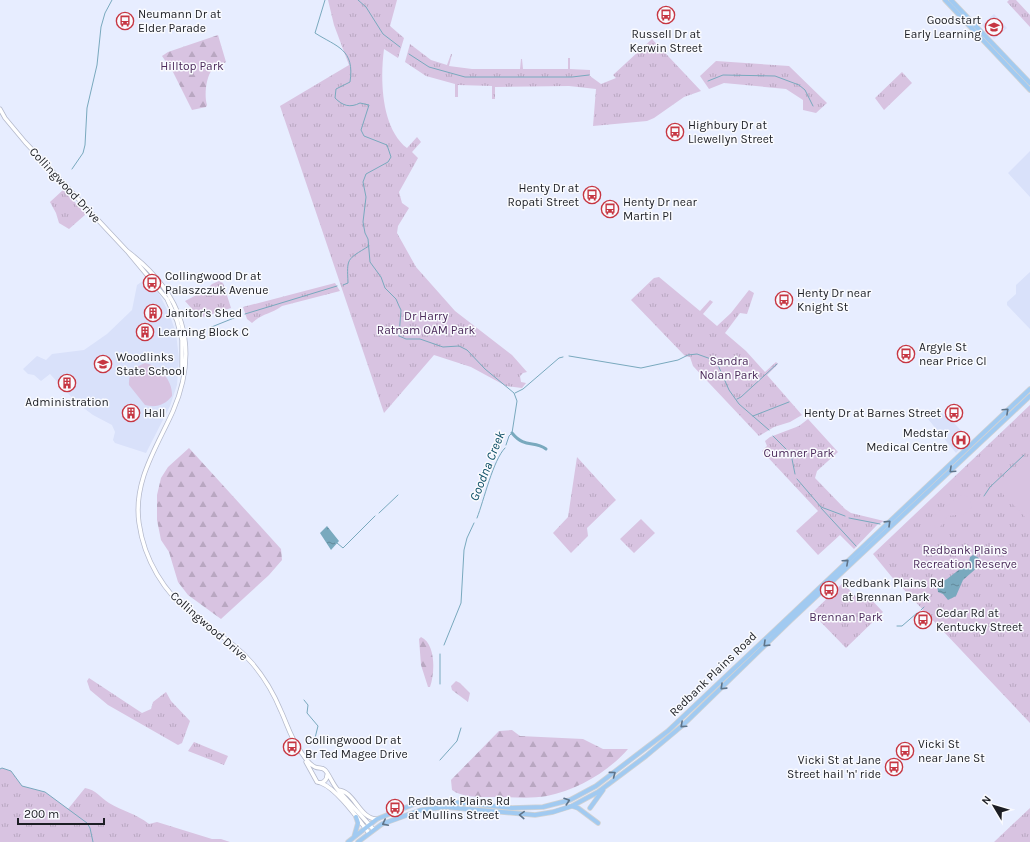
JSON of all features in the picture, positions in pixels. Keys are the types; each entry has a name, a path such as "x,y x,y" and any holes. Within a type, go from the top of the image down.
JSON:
{"main road":[{"path":"945,0 1030,90"},
{"path":"951,0 1030,83"},
{"name":"Collingwood Drive","path":"0,109 5,118 127,251 158,278 171,297 178,312 183,329 186,354 182,382 173,411 148,461 140,489 139,522 146,549 158,577 169,593 193,615 226,638 258,671 276,699 300,751 313,773"},
{"name":"Collingwood Drive","path":"0,116 5,118"},
{"name":"Redbank Plains Road","path":"348,842 377,819 411,805 432,801 524,809 543,807 570,800 596,786 668,731 1030,389"},
{"name":"Redbank Plains Road","path":"358,842 373,829 406,814 445,807 528,815 553,812 572,806 604,788 683,725 790,621 1030,396"},
{"name":"Collingwood Drive","path":"300,751 310,763 318,768"},
{"path":"369,833 327,786 314,779 313,773 318,768 324,769 338,790 373,829"},
{"path":"321,783 326,779 327,775"},
{"path":"590,808 604,788"},
{"path":"338,790 343,791 368,815 377,819"},
{"path":"572,806 578,808 598,823"},
{"path":"354,837 358,823 356,817"}],"shaded area":[{"name":"Goodstart Early Learning","path":"994,14 1007,28 994,39 982,25"},
{"path":"1030,151 1030,197 1008,173"},
{"path":"1030,272 1030,329 1007,305 1007,302 1016,294 1016,285"},
{"name":"Woodlinks State School","path":"146,279 158,292 169,313 176,333 179,359 177,385 170,406 146,453 115,443 113,440 115,432 112,425 93,415 77,403 50,374 41,381 34,375 28,374 23,369 37,356 46,360 52,354 84,350 107,334 132,310 137,285"},
{"path":"938,410 955,424 966,436 967,441 956,453 928,419"}],"green space":[{"name":"Dr Harry Ratnam OAM Park","path":"328,0 397,0 390,26 404,38 398,58 384,49 382,74 384,102 387,116 398,139 407,148 417,137 421,142 412,152 418,158 399,192 402,203 409,208 398,226 397,233 416,267 455,311 512,355 527,372 520,376 521,382 526,383 522,388 506,386 471,367 434,355 384,413 280,106 349,65 334,25"},
{"path":"1009,0 1016,0 1030,15 1030,27 1007,2"},
{"name":"Hilltop Park","path":"218,35 226,62 212,70 208,77 206,87 206,107 192,110 173,72 162,56 168,52"},
{"path":"652,39 701,91 684,97 654,118 647,121 593,126 596,89 569,86 495,87 495,99 492,99 492,86 458,85 458,97 455,97 455,84 426,76 405,62 410,44 431,60 447,65 452,54 449,66 472,69 520,69 522,59 523,69 568,69 568,58 570,58 570,69 590,70 590,76 601,84 616,78 613,75"},
{"path":"716,61 789,66 827,103 816,113 803,110 803,100 786,89 724,83 709,89 700,76"},
{"path":"902,72 912,83 884,110 875,98"},
{"path":"63,190 86,214 69,229 59,223 50,202"},
{"name":"Sandra Nolan Park","path":"659,277 700,311 710,300 713,302 703,314 717,326 731,313 749,290 754,293 747,314 740,313 725,333 746,351 765,372 776,362 778,364 767,375 802,415 790,422 774,427 759,436 693,366 690,357 685,356 631,300 654,278"},
{"path":"219,281 223,283 231,308 200,318 185,301"},
{"path":"335,283 340,291 282,306 260,317 252,323 247,319 243,307"},
{"path":"145,363 156,367 164,375 172,390 172,396 160,405 145,405 129,385 130,377 133,371 138,366"},
{"name":"Redbank Plains Recreation Reserve","path":"1030,405 1030,723 891,576 873,554"},
{"name":"Cumner Park","path":"808,419 838,452 817,471 815,478 845,509 851,513 884,521 877,525 854,549 840,535 818,555 796,531 818,511 762,451 767,446 765,441 770,437 799,426"},
{"path":"189,448 281,549 282,560 269,575 221,619 188,595 178,582 169,552 161,540 157,520 157,495 161,478 168,467"},
{"path":"577,457 616,500 587,528 588,536 571,553 553,533 568,517"},
{"path":"1029,460 1030,461 1030,522 999,490"},
{"path":"962,495 970,498 972,508 964,514 948,516 940,527 936,528 931,519 934,515"},
{"path":"641,519 655,533 634,553 620,539"},
{"name":"Brennan Park","path":"843,583 860,601 867,595 883,612 846,648 812,613"},
{"path":"421,637 426,641 432,652 433,674 430,687 428,687 421,665 419,639"},
{"path":"89,678 142,713 151,709 153,702 166,692 171,701 190,721 182,743 178,745 108,705 90,690 87,681"},
{"path":"456,681 470,693 468,702 452,690 451,686"},
{"path":"512,730 520,736 583,739 603,749 628,749 611,765 581,785 547,796 527,798 478,797 467,796 456,793 452,790 451,780 499,731"},
{"path":"194,742 228,756 224,765 188,751"},
{"path":"2,768 11,771 22,786 45,792 68,809 85,788 92,790 109,803 149,824 157,822 212,839 221,839 230,842 0,842 0,769"},
{"path":"1030,808 1030,842 994,842"}],"water":[{"path":"327,526 339,541 331,550 320,533"},
{"path":"973,555 979,558 979,566 963,580 956,596 948,600 943,594 938,592 937,584 947,579 969,562 970,557"}],"waterway":[{"path":"72,169 83,153 85,145 87,108 97,65 101,27 105,13 112,0"},
{"name":"Goodna Creek","path":"325,0 315,33 343,50 350,62 351,71 350,82 336,89 335,98 341,103 350,106 360,103 369,105 361,130 364,136 387,145 391,157 388,162 366,174 363,182 366,197 363,222 368,239 370,262 381,277 385,288 396,299 401,310 399,336 406,339 420,339 443,347 459,346 467,350 485,369 514,393 517,401 512,433 509,436 506,445"},
{"path":"358,0 366,7 383,34 400,47"},
{"path":"409,54 429,67 465,77 572,77 589,75"},
{"path":"708,81 723,75 775,76 799,85 805,90 813,106"},
{"path":"343,285 348,283 348,264 350,260 356,254 369,246"},
{"path":"245,314 337,286"},
{"path":"209,328 234,318"},
{"path":"569,356 641,368 678,360 688,355 697,354 711,359 718,365 729,390 739,404 769,430"},
{"path":"515,393 523,389 559,358 563,357"},
{"path":"737,399 777,364"},
{"path":"753,416 789,402"},
{"path":"512,433 525,443 542,446 546,449"},
{"path":"773,436 791,454 795,474"},
{"name":"Goodna Creek","path":"477,518 493,471 505,448"},
{"path":"984,496 990,487 1024,455"},
{"path":"797,479 821,507 845,516"},
{"path":"379,513 398,495"},
{"path":"821,508 856,546"},
{"path":"337,543 343,548 375,516"},
{"path":"849,518 880,524"},
{"name":"Goodna Creek","path":"444,645 461,603 464,550 467,538 474,523"},
{"path":"974,548 974,555"},
{"path":"921,610 924,607"},
{"path":"897,626 902,626 917,613"},
{"name":"Goodna Creek","path":"440,654 440,684"},
{"path":"304,700 308,705 307,713 318,726 315,738"},
{"path":"440,760 457,741 461,728"},
{"path":"0,769 2,768 11,771 22,786 45,792 87,823 90,828 93,842"}],"place":[{"name":"Russell Dr at Kerwin Street","path":"666,15"},
{"name":"Neumann Dr at Elder Parade","path":"125,21"},
{"name":"Goodstart Early Learning","path":"994,27"},
{"name":"Highbury Dr at Llewellyn Street","path":"675,132"},
{"name":"Henty Dr at Ropati Street","path":"592,195"},
{"name":"Henty Dr near Martin Pl","path":"610,209"},
{"name":"Collingwood Dr at Palaszczuk Avenue","path":"152,283"},
{"name":"Henty Dr near Knight St","path":"784,300"},
{"name":"Janitor's Shed","path":"153,313"},
{"name":"Learning Block C","path":"145,332"},
{"name":"Argyle St near Price Cl","path":"906,354"},
{"name":"Woodlinks State School","path":"103,364"},
{"name":"Administration","path":"67,383"},
{"name":"Hall","path":"131,413"},
{"name":"Henty Dr at Barnes Street","path":"954,413"},
{"name":"Medstar Medical Centre","path":"961,440"},
{"name":"Redbank Plains Rd at Brennan Park","path":"829,590"},
{"name":"Cedar Rd at Kentucky Street","path":"923,620"},
{"name":"Collingwood Dr at Br Ted Magee Drive","path":"292,747"},
{"name":"Vicki St near Jane St","path":"905,751"},
{"name":"Vicki St at Jane Street hail 'n' ride","path":"894,767"},
{"name":"Redbank Plains Rd at Mullins Street","path":"395,808"}]}
